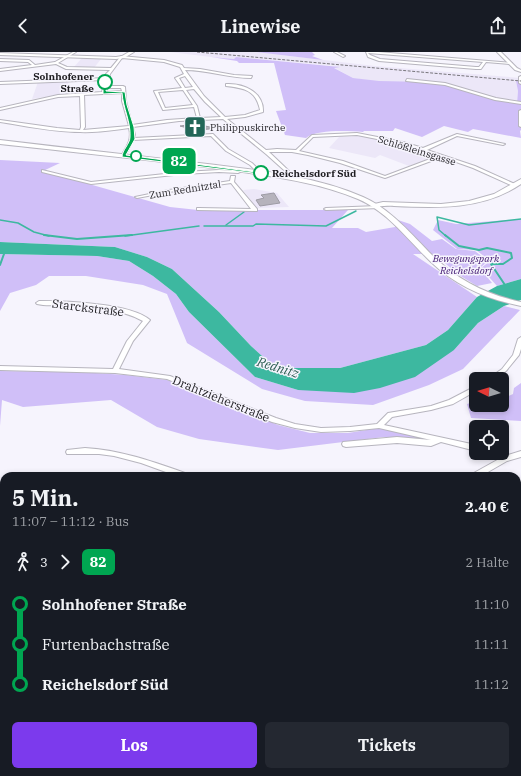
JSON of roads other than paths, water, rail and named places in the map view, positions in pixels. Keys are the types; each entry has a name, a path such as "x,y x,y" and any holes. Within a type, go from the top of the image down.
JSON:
{"main road":[{"path":"0,54 121,57 132,52"},
{"path":"498,52 521,71"},
{"path":"521,111 521,126"},
{"path":"0,142 255,172 286,177 354,196 375,206 391,217 451,276 468,287 492,297 521,304"},
{"path":"375,206 385,203 412,206 458,204 490,198 521,181"}],"street":[{"path":"0,70 56,63 75,52"},
{"path":"335,52 344,56"},
{"path":"366,52 368,56 379,60 476,68 480,68 485,62"},
{"path":"366,52 510,63"},
{"path":"104,93 106,79 111,69 121,57 176,62 181,66 195,88 206,101 287,171 286,177"},
{"path":"0,60 29,61 34,65"},
{"path":"56,63 66,68 111,69"},
{"path":"183,69 198,69 235,77 251,76"},
{"path":"186,74 178,78 195,106 199,119"},
{"path":"0,83 106,79"},
{"path":"407,80 445,84 496,99 521,103"},
{"path":"0,121 55,129 81,131 199,119 225,118 262,111 261,104 253,92 242,87 227,85"},
{"path":"104,87 123,87 125,105 132,127 133,139 123,156"},
{"path":"195,88 156,91 164,109 195,106"},
{"path":"0,109 43,99 82,94 123,92"},
{"path":"81,131 83,127 82,94"},
{"name":"Schlößleinsgasse","path":"297,151 312,136 336,134 369,136 442,156 474,167 515,185"},
{"path":"423,150 456,134 503,144"},
{"path":"133,139 212,135 232,153 251,164 256,169 255,172"},
{"path":"264,150 297,151 356,165 385,177 442,156"},
{"path":"44,171 91,183 219,170 238,171"},
{"path":"199,209 255,210 232,182 238,171"},
{"name":"Zum Rednitztal","path":"137,197 232,182"},
{"path":"326,209 375,206"},
{"name":"Starckstraße","path":"39,303 116,309 147,320 130,341 115,371"},
{"path":"501,372 516,355 521,339"},
{"name":"Drahtzieherstraße","path":"0,368 115,371 168,377 274,420 294,426 322,430 379,426 469,446"},
{"path":"379,426 390,415 431,408 451,402 469,392"},
{"name":"Drahtzieherstraße","path":"346,444 397,440 431,443 440,439"},
{"path":"70,452 86,450 136,458 174,472"},
{"path":"509,458 521,454"},
{"path":"482,472 502,460"}],"water":[{"name":"Rednitz","path":"0,242 115,247 147,257 172,269 219,312 251,346 271,364 295,368 340,368 426,345 448,330 477,297 497,286 521,279 521,300 504,306 478,323 454,350 415,377 380,388 354,393 298,390 255,377 189,312 176,294 153,276 129,261 97,256 0,254"}],"waterway":[{"path":"204,226 253,226 256,224 326,226 356,211"},
{"path":"226,225 244,212"},
{"path":"446,236 439,230 437,217 469,225 521,219"},
{"path":"0,220 18,223 34,232 46,235"},
{"path":"125,236 199,226"},
{"path":"46,235 77,239 132,235"},
{"path":"445,235 459,246 479,250 487,248 511,253 512,258 503,264 491,264 505,285"},
{"path":"0,251 4,254 0,265"}],"railway":[{"path":"197,52 521,81"}],"place":[{"name":"Solnhofener Straße","path":"105,82"},
{"name":"Philippuskirche","path":"195,127"},
{"name":"Reichelsdorf Süd","path":"261,173"}],"park label":[{"name":"Bewegungspark Reichelsdorf","path":"466,264"}]}
